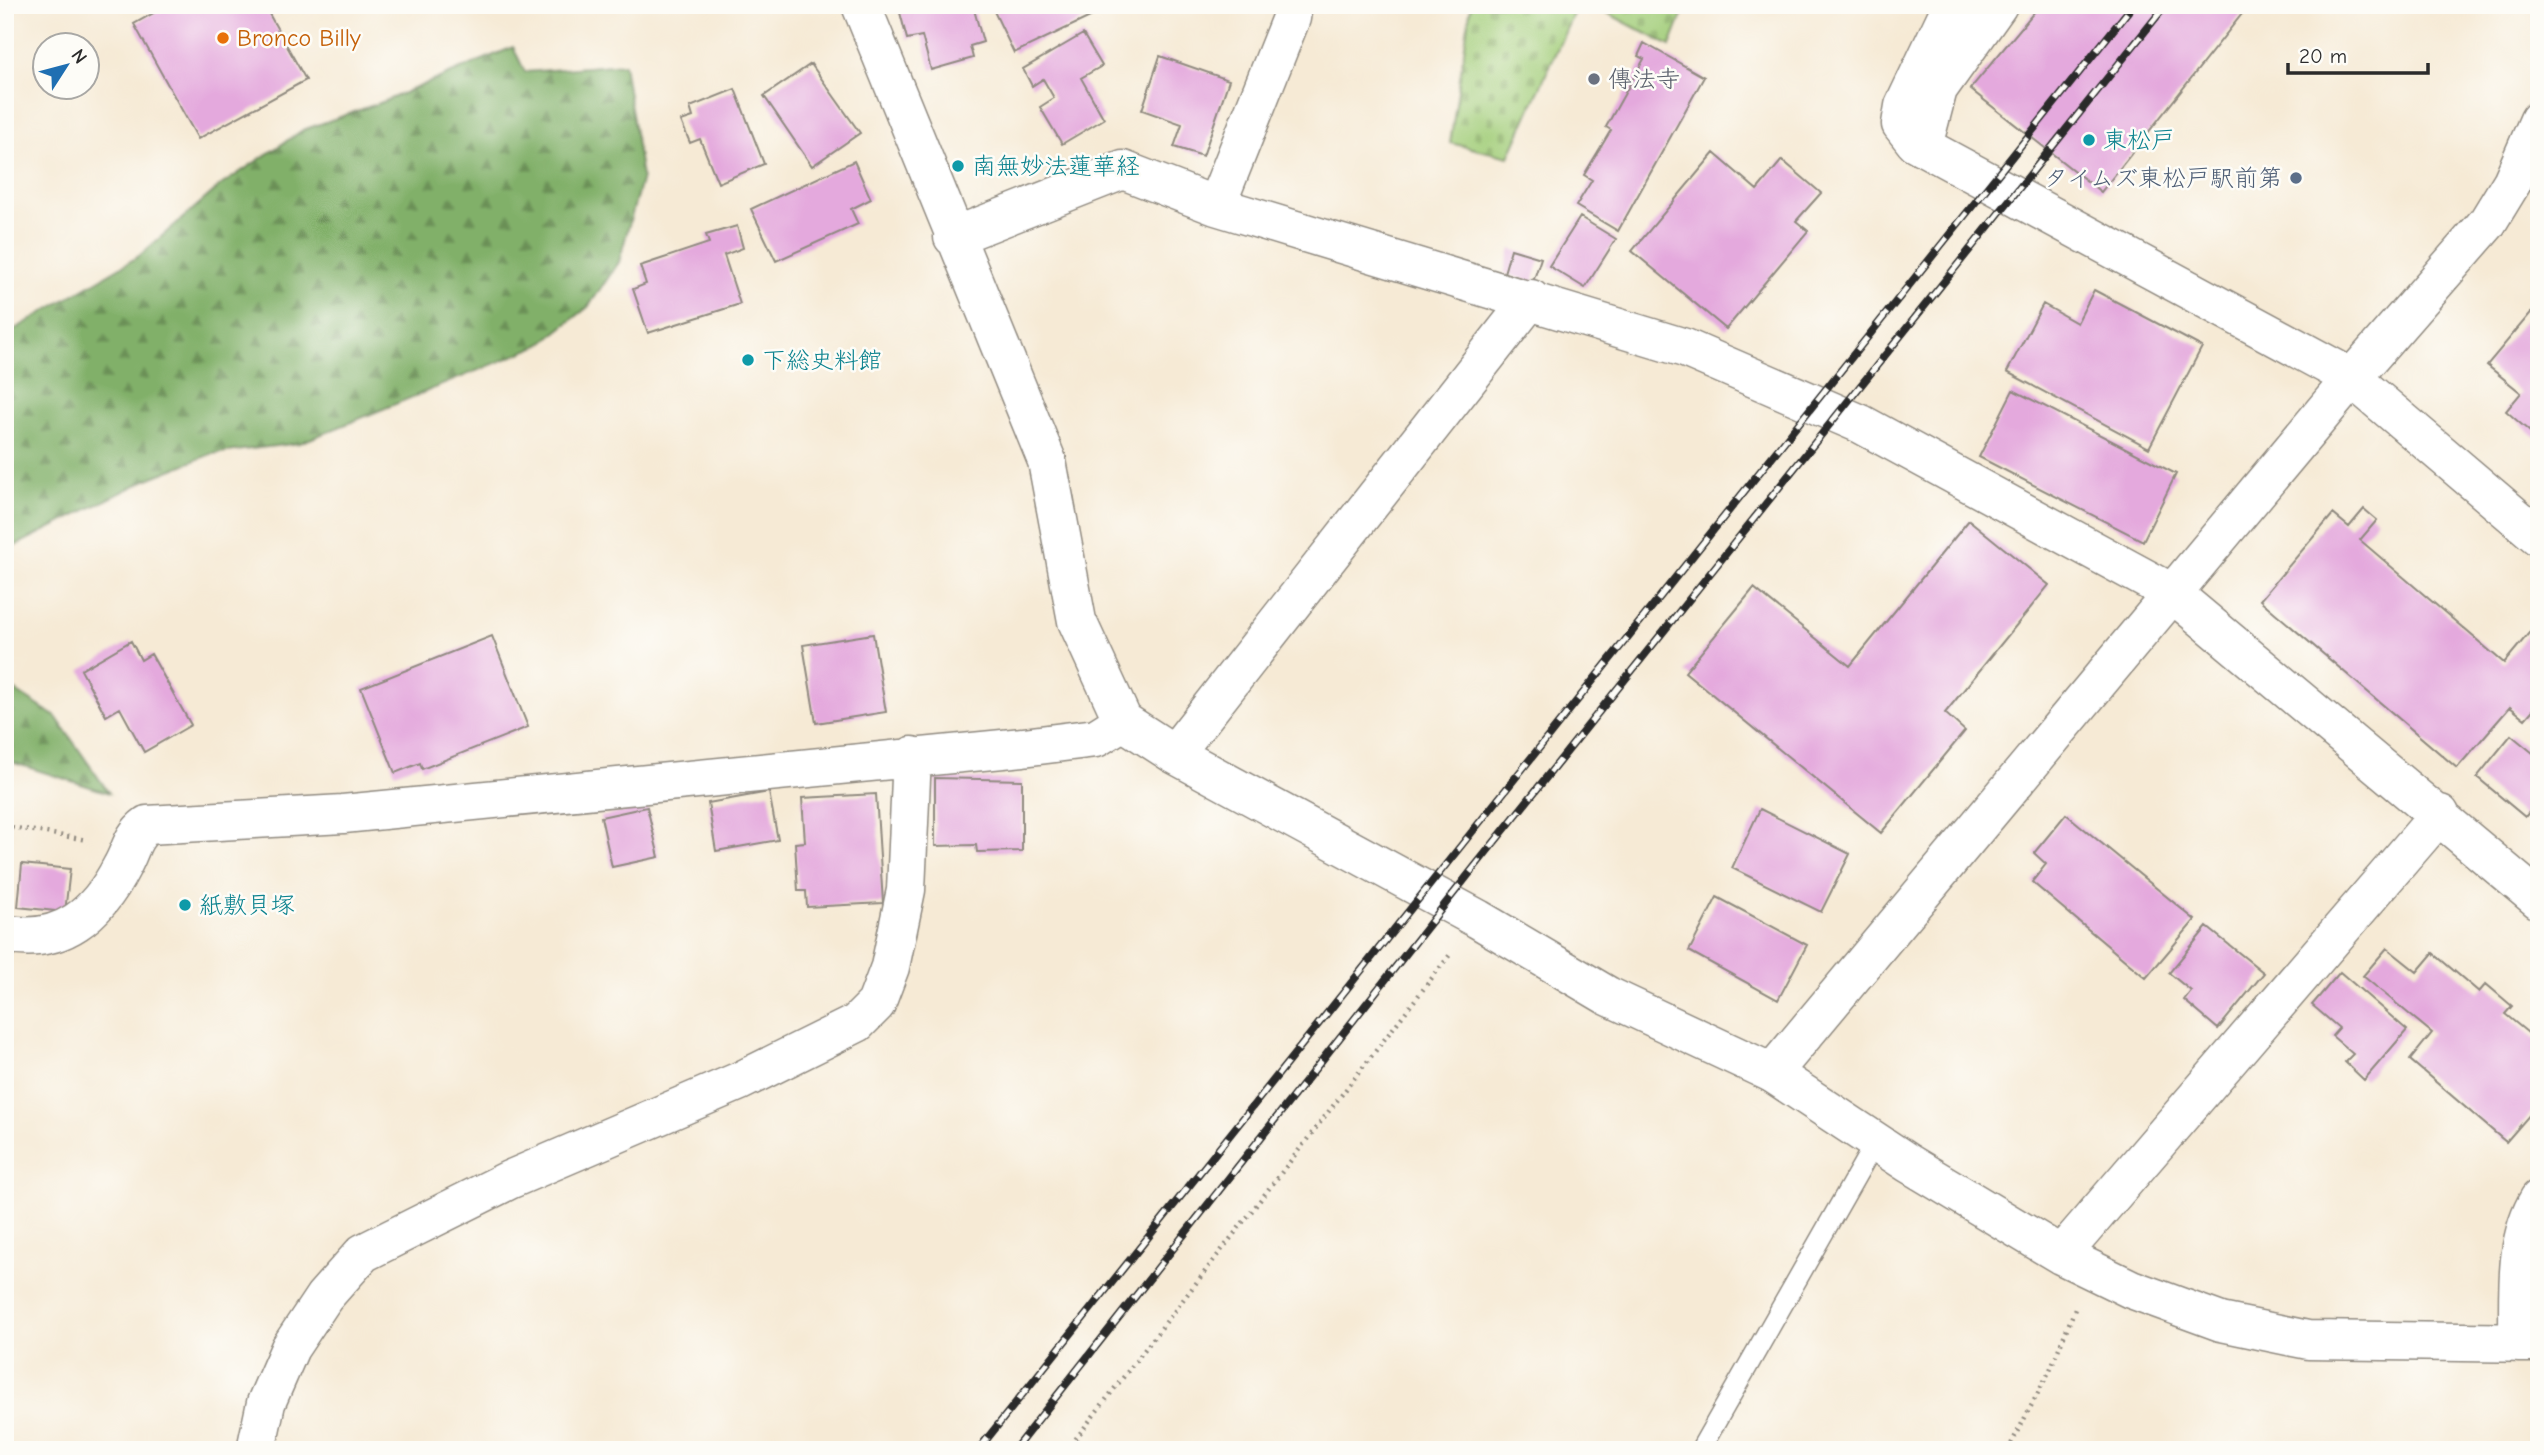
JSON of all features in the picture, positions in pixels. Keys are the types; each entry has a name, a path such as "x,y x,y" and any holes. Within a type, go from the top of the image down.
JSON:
{"street":[{"path":"862,5 953,237 1047,461 1077,621 1123,721 1174,754 1478,919 1608,996 1772,1073 1876,1142 2076,1262 2131,1289 2221,1322 2308,1340 2528,1343 2520,1247 2530,1214 2539,1199"},
{"path":"1216,206 1291,18 1293,5"},
{"path":"1952,5 1904,106 1901,124 1915,142 2352,378 2539,537"},
{"path":"1923,146 1938,89 1998,5"},
{"path":"1772,1073 2352,378 2487,223 2512,181 2539,120"},
{"path":"953,237 1123,170 1216,206 1531,299 1685,348 1861,424 2172,593 2440,814 2539,900"},
{"path":"1174,754 1531,299"},
{"path":"5,934 50,934 72,926 103,901 124,863 135,833 147,825 343,814 1096,738 1123,721"},
{"path":"256,1450 265,1403 290,1348 324,1297 363,1253 509,1180 740,1081 857,1023 876,1004 890,967 906,890 912,756"},
{"path":"2076,1262 2440,814"}],"lane":[{"path":"1700,1450 1876,1142"}],"path":[{"path":"5,826 98,841"},
{"path":"1067,1450 1478,919"},
{"path":"2008,1450 2050,1370 2076,1262"}],"green space":[{"path":"1471,5 1577,5 1509,157 1450,143"},
{"path":"1592,5 1686,5 1670,46"},
{"path":"513,47 525,72 624,64 642,177 619,262 588,307 540,345 300,443 211,454 148,479 5,551 5,335 139,256 221,185 303,130 385,101"},
{"path":"5,684 56,717 109,793 5,760"}],"building":[{"path":"168,5 264,5 306,80 198,139 134,24"},
{"path":"898,5 960,5 961,9 973,6 983,42 970,46 973,58 931,70 922,36 907,39"},
{"path":"991,5 1105,5 1107,9 1014,53"},
{"name":"東松戸","path":"2040,5 2249,5 2101,192 1970,89"},
{"path":"1083,34 1102,66 1081,78 1104,119 1062,144 1040,107 1054,98 1043,79 1032,86 1023,69"},
{"path":"1644,43 1704,77 1618,231 1576,206 1592,180 1584,175 1611,130 1606,127 1644,59 1638,56"},
{"path":"1160,56 1229,80 1203,156 1174,147 1182,124 1142,110"},
{"path":"811,64 860,133 812,166 764,96"},
{"path":"735,89 764,164 718,183 700,139 690,143 681,121 693,117 690,107"},
{"path":"1714,153 1757,190 1782,160 1821,193 1796,221 1808,231 1726,329 1632,251"},
{"path":"854,161 871,199 851,209 858,224 776,261 751,209"},
{"path":"1580,217 1616,239 1585,288 1549,266"},
{"path":"737,226 743,248 724,255 740,304 648,333 633,289 646,284 640,266 709,243 706,235"},
{"path":"1511,249 1541,258 1533,282 1504,273"},
{"path":"2094,290 2202,347 2149,448 2007,372 2043,304 2077,323"},
{"path":"2539,303 2537,438 2506,411 2521,393 2487,365"},
{"path":"2013,390 2176,474 2143,541 1979,457"},
{"path":"2364,509 2377,520 2360,540 2504,663 2539,621 2539,703 2525,719 2510,707 2457,768 2260,600 2333,514 2349,527"},
{"path":"1969,520 2049,585 1945,713 1965,731 1881,833 1685,672 1754,588 1850,666"},
{"path":"873,634 886,712 816,723 803,645"},
{"path":"492,636 528,727 422,769 420,763 395,773 361,688"},
{"path":"131,641 141,660 151,654 191,725 144,752 120,708 106,716 81,670"},
{"path":"2511,735 2539,758 2539,801 2525,817 2477,777"},
{"path":"935,778 1022,780 1022,851 977,852 976,845 935,846"},
{"path":"769,792 778,840 716,851 708,803"},
{"path":"876,794 883,903 807,907 806,891 798,891 795,843 805,842 802,798"},
{"path":"647,807 659,857 612,867 601,817"},
{"path":"1760,809 1850,854 1821,912 1732,868"},
{"path":"2066,814 2195,920 2146,978 2032,882 2046,864 2034,853"},
{"path":"22,864 70,869 65,912 18,907"},
{"path":"1717,897 1807,945 1778,1000 1689,951"},
{"path":"2207,927 2264,973 2218,1029 2184,1000 2191,991 2169,973"},
{"path":"2387,948 2417,972 2433,953 2479,992 2486,984 2512,1006 2505,1014 2539,1042 2539,1104 2506,1142 2410,1060 2432,1033 2363,976"},
{"path":"2340,972 2407,1030 2364,1080 2345,1062 2353,1054 2332,1036 2339,1028 2312,1005"}],"railway":[{"path":"978,1450 2133,5"},
{"path":"1014,1450 1476,865 2166,5"}],"place":[{"name":"Bronco Billy","path":"223,38"},
{"name":"傳法寺","path":"1594,79"},
{"name":"東松戸","path":"2089,140"},
{"name":"南無妙法蓮華経","path":"958,166"},
{"name":"タイムズ東松戸駅前第","path":"2296,178"},
{"name":"下総史料館","path":"748,360"},
{"name":"紙敷貝塚","path":"185,905"}]}
